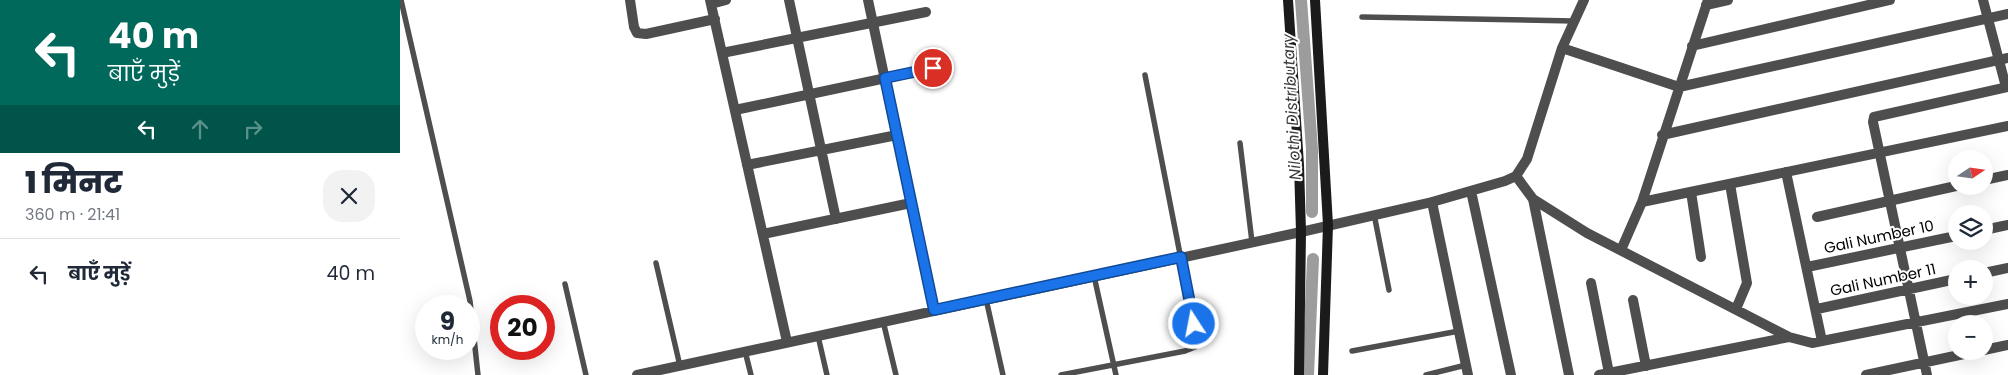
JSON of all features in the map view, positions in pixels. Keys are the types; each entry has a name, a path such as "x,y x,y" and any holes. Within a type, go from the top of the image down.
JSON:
{"street":[{"path":"630,0 634,27 637,33 646,34 714,19"},
{"path":"726,0 711,2 714,19 787,342"},
{"path":"789,0 836,219"},
{"path":"868,0 934,310"},
{"path":"1288,0 1301,232 1299,375"},
{"path":"1314,0 1328,224 1323,375"},
{"path":"637,375 1301,232 1328,224 1432,202 1492,186 1516,176 1527,159 1562,48 1584,0"},
{"path":"1621,250 1642,202 1662,135 1707,2 1728,0"},
{"path":"1692,46 1890,0"},
{"path":"1928,375 1873,122 1877,115 2007,87 2003,59 1987,19 1983,0"},
{"path":"722,54 926,12"},
{"path":"1562,48 1679,87 2008,14"},
{"path":"1662,135 2003,59"},
{"path":"735,110 933,68"},
{"path":"1642,202 2008,126"},
{"path":"747,165 897,135"},
{"path":"1786,172 1817,309 1822,341"},
{"path":"1993,178 2008,175"},
{"path":"1516,176 1533,199 1587,233 1789,337 1812,343 2008,304"},
{"path":"1730,184 1747,283 1736,309"},
{"path":"1816,217 1948,188"},
{"path":"1471,191 1511,375"},
{"path":"1691,192 1701,257"},
{"path":"1533,199 1569,375"},
{"path":"1432,202 1467,370"},
{"path":"762,234 911,203"},
{"path":"1993,228 2008,225"},
{"name":"Gali Number 10","path":"1807,267 1948,238"},
{"path":"1993,271 2008,268"},
{"name":"Gali Number 11","path":"1817,309 1948,281"},
{"path":"1591,283 1604,374 1789,337"},
{"path":"1634,300 1646,366"},
{"path":"1993,348 2008,345"},
{"path":"1866,375 1948,358"}],"lane":[{"path":"400,0 470,301 478,375"},
{"path":"1362,17 1574,21"},
{"path":"1061,375 1195,347 1197,341 1145,75"},
{"path":"1240,143 1252,242"},
{"path":"1374,214 1390,290"},
{"path":"656,263 680,366"},
{"path":"1094,276 1116,375"},
{"path":"565,284 586,375"},
{"path":"986,299 1003,375"},
{"path":"884,321 896,375"},
{"path":"1352,351 1459,331"},
{"path":"818,336 827,375"},
{"path":"746,352 751,375"},
{"path":"1426,375 1467,370"}],"waterway":[{"name":"Nilothi Distributary","path":"1301,0 1312,149 1312,212"},
{"name":"Nilothi Distributary","path":"1308,375 1313,259"}],"route":[{"path":"933,68 885,78 934,310 1181,257 1194,324"}]}
